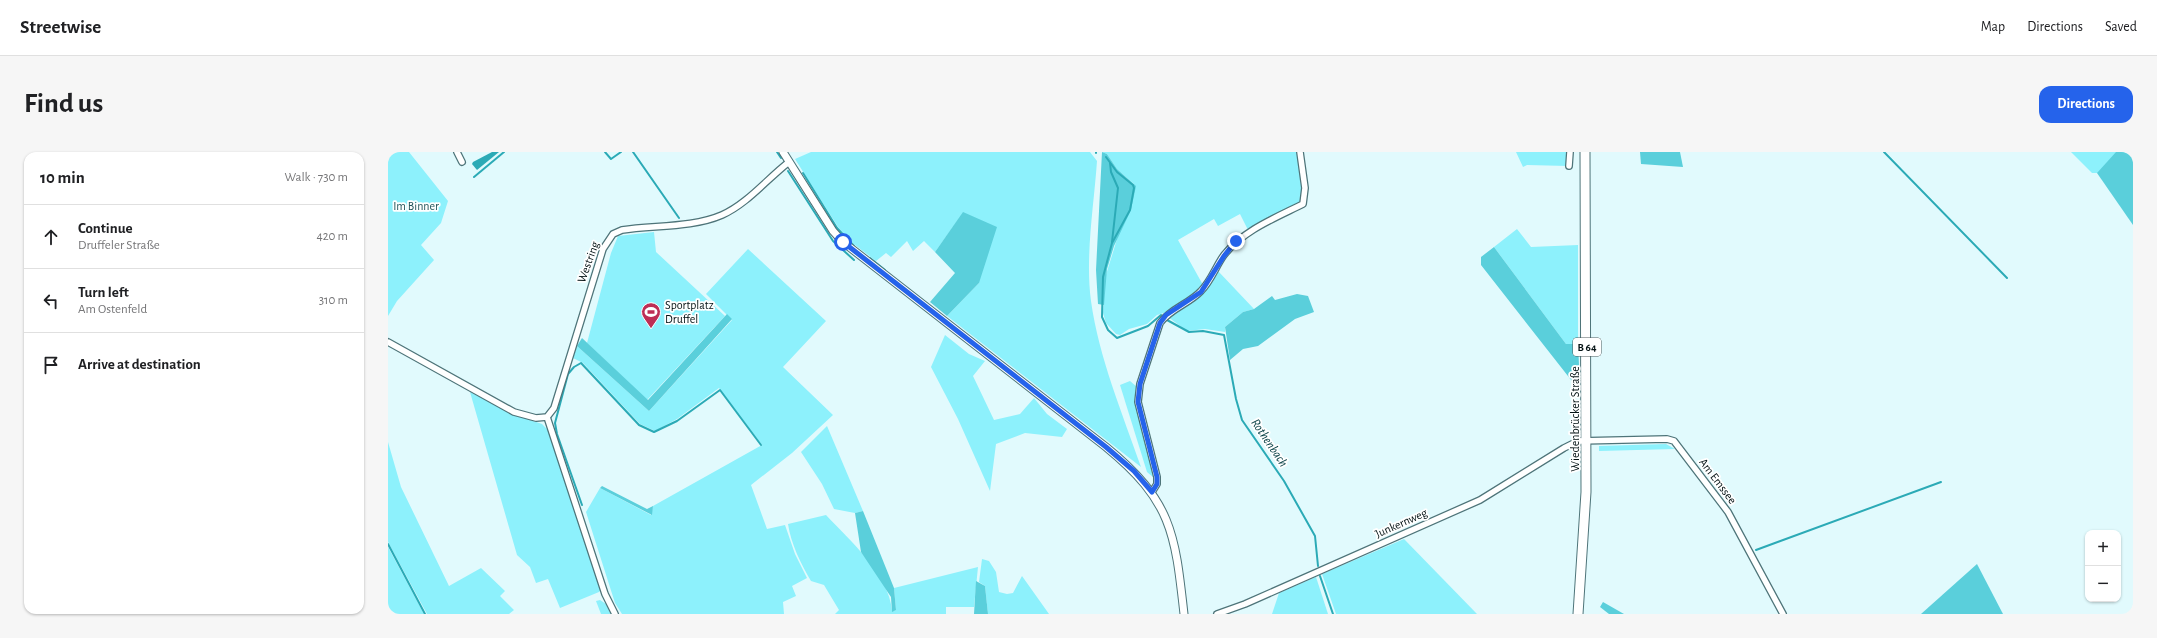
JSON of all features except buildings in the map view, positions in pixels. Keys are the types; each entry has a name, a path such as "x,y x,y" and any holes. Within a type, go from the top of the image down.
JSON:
{"main road":[{"name":"Wiedenbrücker Straße","path":"1578,614 1585,523 1585,152"}],"street":[{"path":"457,152 462,162"},
{"path":"783,152 833,231 843,242 1106,447 1134,471 1152,492 1164,514 1174,541 1184,614"},
{"path":"1152,492 1157,484 1157,477 1140,411 1139,393 1160,323 1166,315 1201,292 1224,256 1236,241 1250,231 1303,204 1305,188 1300,152"},
{"path":"1570,152 1570,166"},
{"name":"Westring","path":"547,417 554,408 603,249 613,234 622,230 704,221 723,215 735,207 789,162"},
{"path":"388,342 514,412 536,418 547,417 605,594 615,614"},
{"name":"Am Emssee","path":"1586,441 1667,439 1674,441 1728,512 1783,614"},
{"name":"Junkernweg","path":"1217,614 1244,604 1480,500 1564,448 1578,441 1586,441"}],"green space":[{"name":"Im Binner","path":"388,152 409,152 448,201 441,223 421,245 434,260 397,301 388,316"},
{"path":"811,152 1090,152 1097,161 1089,249 1089,284 1091,301 1105,364 1141,467 947,316 979,283 963,213 935,252 924,241 913,251 907,241 891,257 886,253 876,261 851,242 838,227 795,159"},
{"path":"1102,152 1298,152 1302,195 1300,201 1294,206 1248,230 1240,214 1218,226 1214,219 1178,240 1203,285 1198,291 1164,313 1157,315 1147,324 1129,329 1120,335 1116,334 1106,323 1103,313 1105,278 1134,184 1117,169 1107,154"},
{"path":"1516,152 1568,152 1568,166 1527,165 1523,167"},
{"path":"2071,152 2133,152 2098,173 2092,173"},
{"path":"1517,229 1531,247 1578,245 1578,344 1566,344 1494,247"},
{"name":"Sportplatz Druffel","path":"654,232 656,252 725,316 647,400 587,343 611,253 618,236"},
{"path":"748,249 826,321 783,367 833,415 792,453 751,485 767,529 785,525 795,554 807,578 792,586 796,596 783,602 784,614 622,614 615,603 586,512 600,488 651,515 653,506 762,445 719,388 677,419 655,431 640,424 583,363 573,358 577,346 649,411 732,320 706,294"},
{"path":"1218,271 1254,309 1243,312 1225,327 1225,332 1205,329 1187,331 1168,317 1202,294"},
{"path":"945,335 969,354 985,361 973,376 994,420 1020,414 1034,398 1047,414 1067,429 1062,437 1025,433 996,444 990,491 958,419 931,367"},
{"path":"1130,381 1137,387 1155,477 1147,472 1120,385"},
{"path":"470,392 513,414 542,424 548,430 601,590 599,592 560,608 548,579 536,583 530,567 517,555"},
{"path":"827,426 863,511 855,513 834,509 822,484 801,452"},
{"path":"388,442 401,487 449,586 481,568 505,591 500,596 514,610 509,614 427,614 388,542"},
{"path":"1666,444 1675,449 1599,451 1599,446"},
{"path":"826,515 857,547 876,571 884,584 892,611 896,610 894,588 978,567 974,607 946,607 946,614 835,614 839,610 824,585 811,581 804,568 794,546 788,524"},
{"path":"1404,539 1477,614 1336,614 1322,574"},
{"path":"388,547 424,614 388,614"},
{"path":"982,559 989,561 996,572 999,592 1007,594 1013,593 1022,576 1049,614 988,614 985,586 979,582"},
{"path":"1316,577 1328,614 1272,614 1279,593"},
{"path":"600,600 606,604 611,614 601,614 596,601"}],"shaded area":[{"path":"492,152 499,152 477,170 472,164 473,162"},
{"path":"1102,152 1107,154 1117,169 1136,186 1131,210 1114,246 1107,269 1104,305 1098,304 1096,270"},
{"path":"1640,152 1680,152 1683,167 1641,164"},
{"path":"2116,152 2133,152 2133,225 2097,173"},
{"path":"963,212 997,227 979,283 947,316 930,302 955,273 935,252"},
{"path":"1494,247 1566,344 1578,344 1580,386 1575,385 1481,265 1481,257"},
{"path":"1297,294 1308,296 1314,312 1295,319 1258,346 1243,349 1230,360 1225,327 1243,312 1254,309 1272,296 1275,300"},
{"path":"727,314 732,319 649,411 577,346 582,338 648,400"},
{"path":"602,486 647,509 653,506 652,515 600,488"},
{"path":"863,511 894,588 896,610 892,612 891,597 861,552 855,513"},
{"path":"1977,564 2003,614 1921,614"},
{"path":"976,581 985,586 988,614 974,614"},
{"path":"1603,602 1624,614 1609,614 1600,607"}],"waterway":[{"path":"474,177 504,152"},
{"path":"605,152 611,159 621,152"},
{"path":"633,152 679,218"},
{"path":"777,152 781,158"},
{"path":"1884,152 2007,278"},
{"name":"Rothenbach","path":"1106,157 1117,172 1133,185 1134,188 1130,210 1112,243 1103,277 1102,317 1108,330 1117,338 1148,326 1161,315"},
{"name":"Rothenbach","path":"1110,163 1111,172 1118,188 1112,242"},
{"path":"788,171 833,241 854,260"},
{"path":"803,173 837,228 854,246"},
{"path":"870,258 885,270"},
{"name":"Rothenbach","path":"1167,320 1189,332 1203,331 1224,335 1236,399 1242,420 1284,481 1315,536 1318,566"},
{"path":"582,505 557,434 555,423 568,374 574,367 581,363 639,425 654,432 677,421 720,390 761,445"},
{"path":"1756,550 1941,482"},
{"path":"388,544 425,614"},
{"name":"Rothenbach","path":"1320,576 1333,614"}],"place":[{"name":"Sportplatz Druffel","path":"651,329"}],"route":[{"path":"843,242 1106,447 1134,471 1152,492 1157,484 1157,477 1154,459 1138,402 1140,384 1160,323 1166,315 1201,292 1224,256 1236,241"}]}
